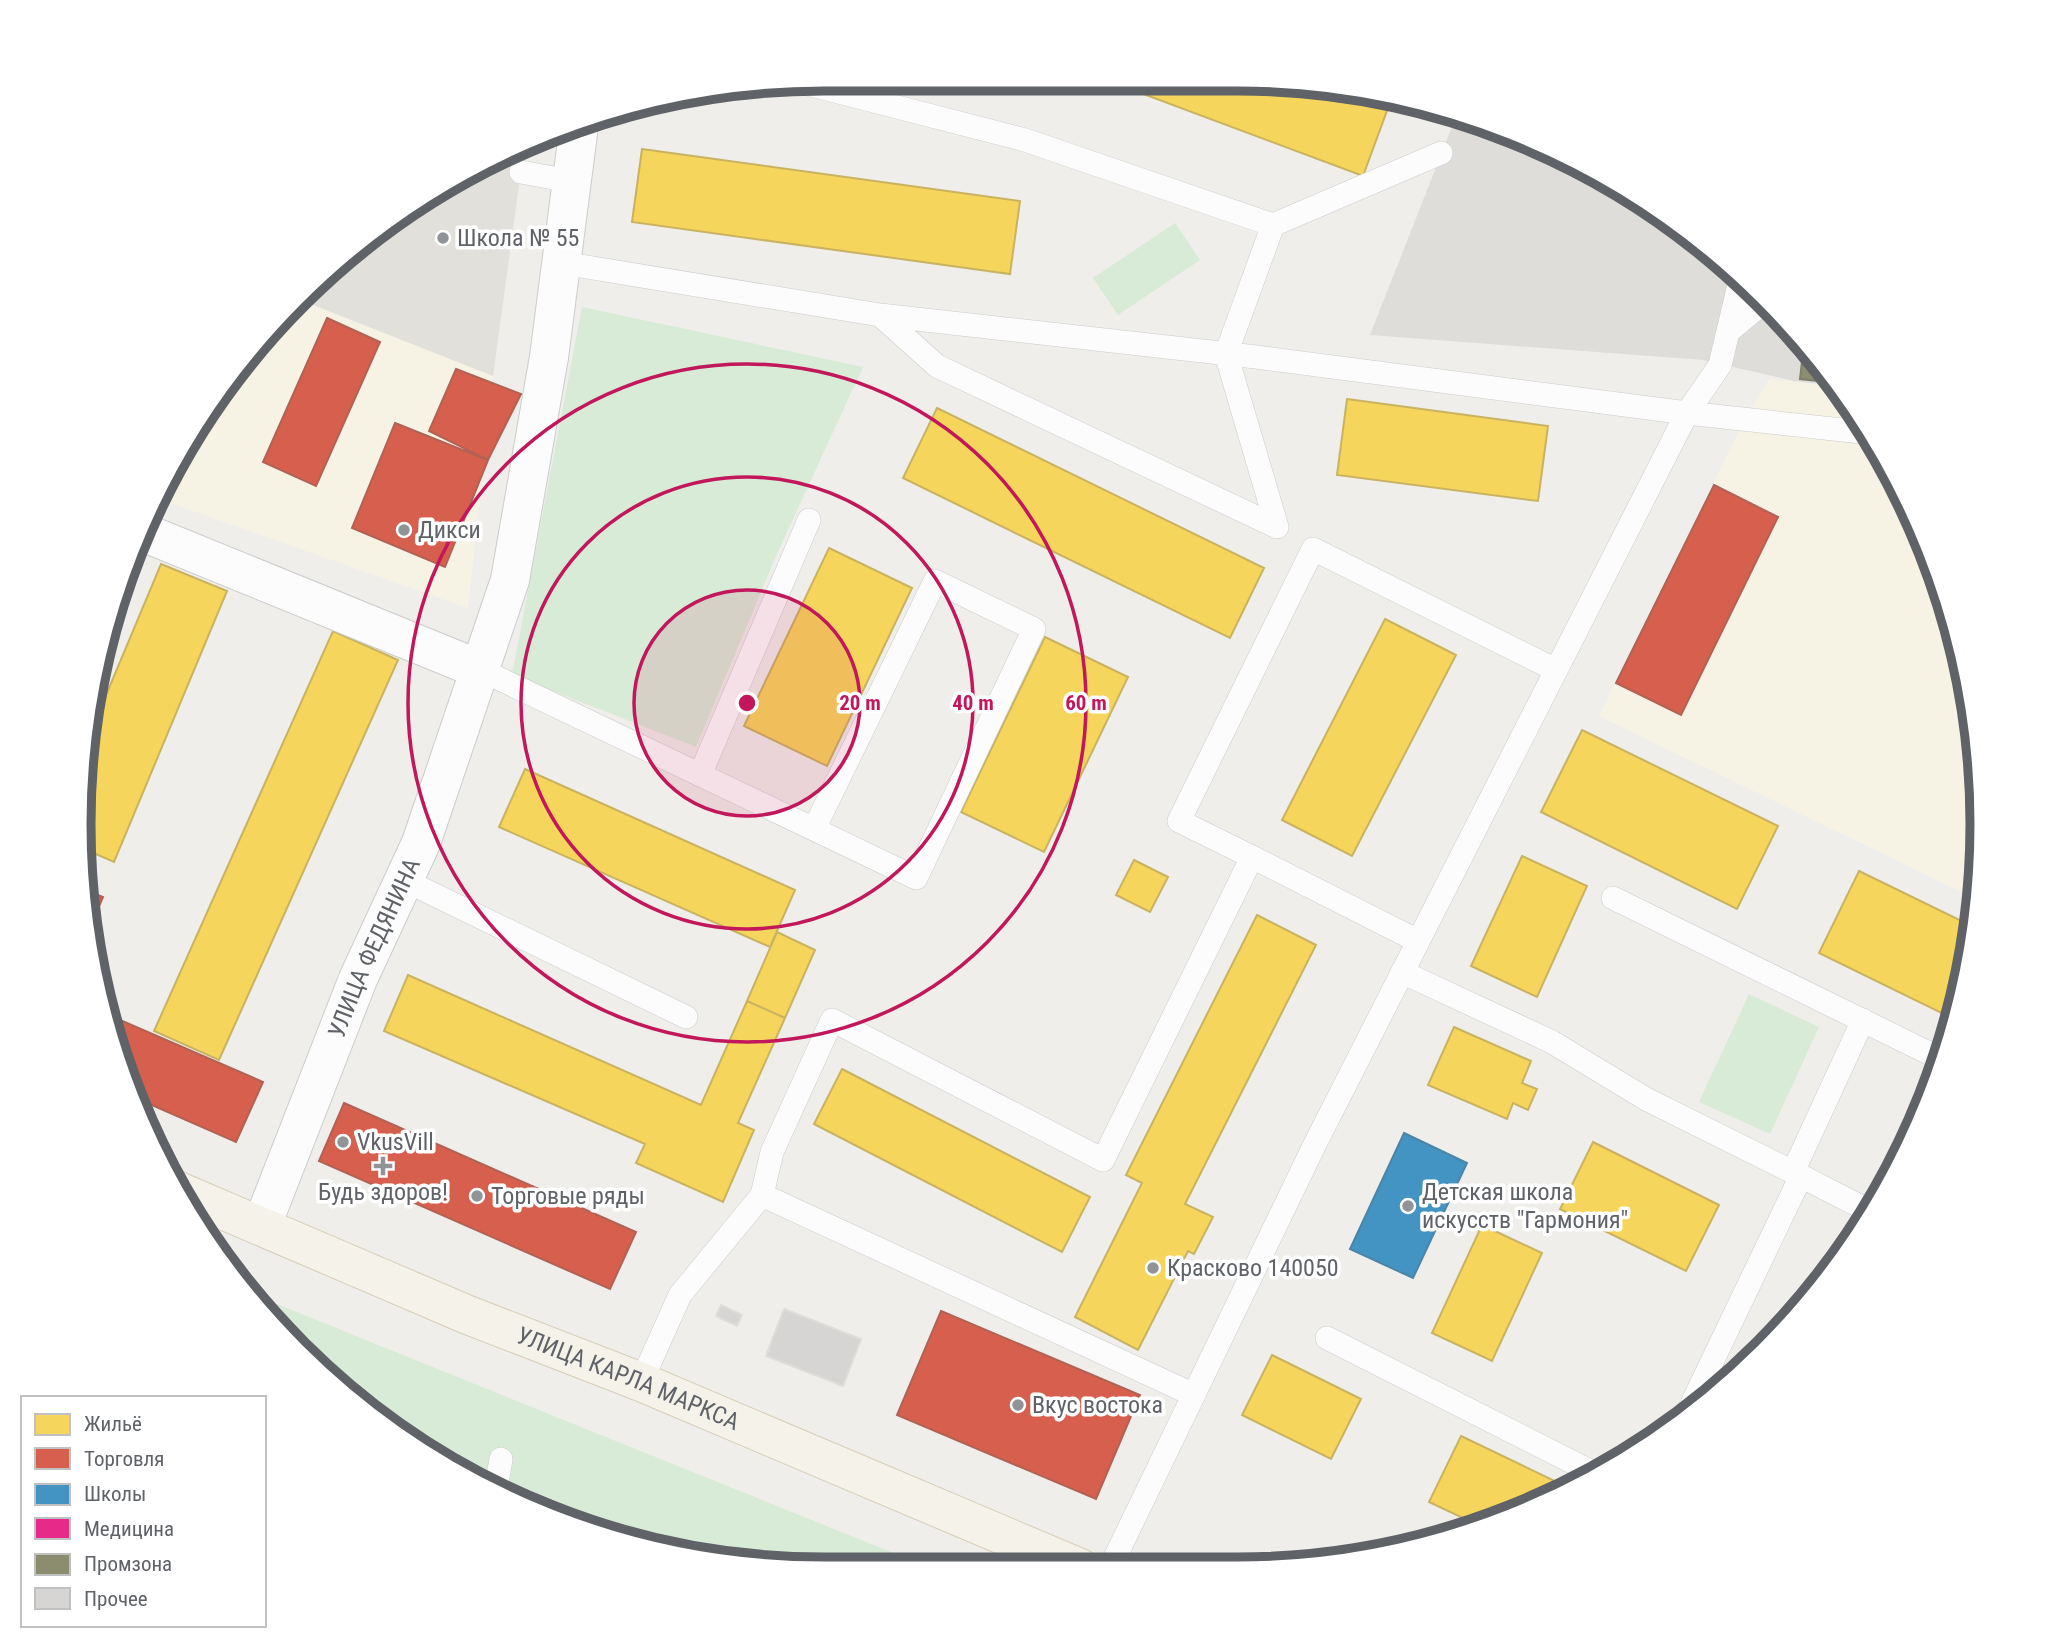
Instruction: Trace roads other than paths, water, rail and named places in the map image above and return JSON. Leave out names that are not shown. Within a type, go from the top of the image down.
[{"type":"main road","name":"УЛИЦА КАРЛА МАРКСА","points":[[194,1197],[468,1315],[641,1382],[1054,1557]]},
{"type":"street","name":"УЛИЦА ФЕДЯНИНА","points":[[262,1225],[358,979],[421,843],[509,580],[548,357],[578,134]]},
{"type":"street","points":[[151,535],[481,670]]},
{"type":"lane","points":[[835,91],[1025,140],[1273,225],[1441,153]]},
{"type":"lane","points":[[521,172],[570,181]]},
{"type":"lane","points":[[880,315],[937,366],[1277,527],[1226,354],[1273,225]]},
{"type":"lane","points":[[562,263],[880,315],[1226,354],[1687,413],[1855,431]]},
{"type":"lane","points":[[1115,1557],[1315,1144],[1402,972],[1687,413],[1720,365],[1738,290]]},
{"type":"lane","points":[[1728,332],[1757,308]]},
{"type":"lane","points":[[700,775],[809,520]]},
{"type":"lane","points":[[1418,941],[1178,821],[1312,549],[1556,670]]},
{"type":"lane","points":[[481,670],[916,878],[1034,629],[935,581],[814,829]]},
{"type":"lane","points":[[641,1382],[680,1295],[762,1195],[772,1152],[832,1020],[1103,1160],[1252,857]]},
{"type":"lane","points":[[404,880],[686,1017]]},
{"type":"lane","points":[[1613,898],[1933,1055]]},
{"type":"lane","points":[[1402,972],[1552,1042],[1646,1099],[1861,1207]]},
{"type":"lane","points":[[1695,1396],[1797,1174],[1863,1020]]},
{"type":"lane","points":[[762,1195],[1194,1395]]},
{"type":"lane","points":[[1327,1338],[1585,1469]]},
{"type":"lane","points":[[497,1480],[501,1459]]},
{"type":"place","name":"Школа № 55","points":[[443,238]]},
{"type":"place","name":"Дикси","points":[[404,530]]},
{"type":"place","name":"VkusVill","points":[[343,1142]]},
{"type":"place","name":"Будь здоров!","points":[[383,1166]]},
{"type":"place","name":"Торговые ряды","points":[[477,1196]]},
{"type":"place","name":"Детская школа искусств \"Гармония\"","points":[[1408,1206]]},
{"type":"place","name":"Красково 140050","points":[[1153,1268]]},
{"type":"place","name":"Вкус востока","points":[[1018,1405]]}]
